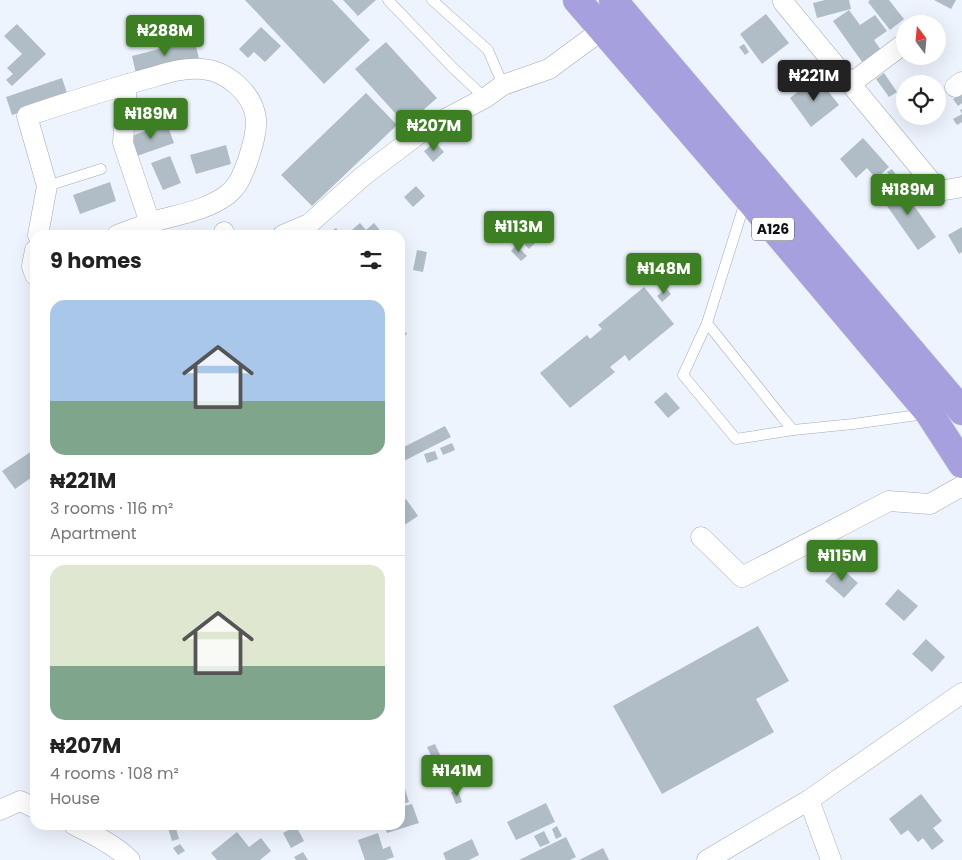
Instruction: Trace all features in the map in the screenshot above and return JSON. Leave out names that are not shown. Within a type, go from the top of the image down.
[{"type":"highway","name":"A126","points":[[577,0],[747,197],[929,413],[962,464]]},
{"type":"highway","name":"A126","points":[[613,0],[962,411]]},
{"type":"street","points":[[782,2],[939,191],[962,187]]},
{"type":"street","points":[[295,230],[309,224],[362,177],[424,130],[485,98],[504,85],[549,69],[602,30]]},
{"type":"street","points":[[850,84],[896,50]]},
{"type":"street","points":[[39,230],[47,186],[27,116],[127,84],[183,69],[203,69],[225,76],[244,92],[250,101],[256,117],[255,135],[251,150],[242,175],[234,189],[209,205],[131,230]]},
{"type":"street","points":[[127,84],[124,143],[150,223]]},
{"type":"street","points":[[701,538],[742,577],[889,501],[930,504],[962,486]]},
{"type":"street","points":[[708,860],[808,800],[962,693]]},
{"type":"street","points":[[0,790],[27,804]]},
{"type":"street","points":[[808,800],[831,860]]},
{"type":"street","points":[[0,810],[27,804]]},
{"type":"street","points":[[85,830],[130,860]]},
{"type":"lane","points":[[432,0],[488,50],[504,85]]},
{"type":"lane","points":[[390,1],[433,48],[485,98]]},
{"type":"lane","points":[[47,186],[101,168]]},
{"type":"lane","points":[[747,197],[707,323],[683,375],[736,439],[929,413]]},
{"type":"lane","points":[[707,323],[793,430]]},
{"type":"building","points":[[245,0],[332,0],[370,40],[324,84]]},
{"type":"building","points":[[343,0],[376,0],[358,16]]},
{"type":"building","points":[[825,0],[849,0],[851,9],[817,18],[813,3]]},
{"type":"building","points":[[870,0],[889,0],[901,15],[896,15],[896,25],[890,30],[868,2]]},
{"type":"building","points":[[934,0],[956,0],[951,9]]},
{"type":"building","points":[[849,10],[860,25],[875,15],[887,31],[874,40],[883,53],[865,66],[833,21]]},
{"type":"building","points":[[766,14],[789,43],[762,64],[740,34]]},
{"type":"building","points":[[17,24],[46,54],[12,86],[6,80],[13,74],[7,68],[22,54],[4,36]]},
{"type":"building","points":[[261,27],[281,46],[265,62],[254,52],[248,58],[239,49]]},
{"type":"building","points":[[194,40],[199,58],[136,74],[132,56]]},
{"type":"building","points":[[386,42],[437,98],[406,125],[355,69]]},
{"type":"building","points":[[744,44],[749,52],[745,55],[739,47]]},
{"type":"building","points":[[884,73],[896,93],[889,97],[876,79]]},
{"type":"building","points":[[817,77],[839,105],[811,127],[790,98]]},
{"type":"building","points":[[62,78],[68,96],[12,115],[6,97]]},
{"type":"building","points":[[366,93],[397,125],[312,206],[281,175]]},
{"type":"building","points":[[962,94],[962,103],[958,106],[953,99]]},
{"type":"building","points":[[962,114],[962,122],[957,125],[953,119]]},
{"type":"building","points":[[167,124],[174,143],[134,157],[128,137]]},
{"type":"building","points":[[863,138],[889,167],[876,179],[867,168],[856,178],[840,159]]},
{"type":"building","points":[[435,142],[444,152],[433,162],[424,151]]},
{"type":"building","points":[[226,145],[231,164],[196,174],[190,155]]},
{"type":"building","points":[[170,156],[181,183],[163,190],[151,163]]},
{"type":"building","points":[[892,169],[899,179],[894,182],[887,172]]},
{"type":"building","points":[[110,182],[116,201],[80,214],[73,195]]},
{"type":"building","points":[[898,183],[936,237],[918,250],[880,196]]},
{"type":"building","points":[[416,186],[425,196],[413,207],[404,197]]},
{"type":"building","points":[[360,223],[366,230],[352,230]]},
{"type":"building","points":[[374,223],[380,230],[366,230]]},
{"type":"building","points":[[962,227],[962,252],[959,254],[948,235]]},
{"type":"building","points":[[529,239],[535,243],[529,249],[524,244]]},
{"type":"building","points":[[516,245],[527,256],[521,261],[511,251]]},
{"type":"building","points":[[417,250],[427,252],[423,272],[413,270]]},
{"type":"building","points":[[644,287],[674,324],[629,361],[625,355],[610,367],[615,372],[570,408],[540,373],[587,335],[590,339],[602,329],[598,325]]},
{"type":"building","points":[[666,288],[671,294],[662,302],[657,296]]},
{"type":"building","points":[[666,392],[680,408],[668,418],[654,402]]},
{"type":"building","points":[[445,426],[451,437],[405,460],[405,446]]},
{"type":"building","points":[[452,443],[455,450],[443,455],[440,448]]},
{"type":"building","points":[[435,451],[438,459],[427,463],[424,454]]},
{"type":"building","points":[[30,452],[30,478],[15,489],[2,471]]},
{"type":"building","points":[[405,500],[418,516],[405,525]]},
{"type":"building","points":[[839,566],[858,583],[844,598],[825,581]]},
{"type":"building","points":[[898,589],[918,606],[904,621],[885,604]]},
{"type":"building","points":[[758,626],[789,681],[756,699],[774,732],[662,794],[613,706]]},
{"type":"building","points":[[926,639],[945,657],[932,672],[912,654]]},
{"type":"building","points":[[435,744],[447,770],[439,773],[427,747]]},
{"type":"building","points":[[405,789],[409,802],[405,803]]},
{"type":"building","points":[[458,790],[462,802],[456,804],[451,792]]},
{"type":"building","points":[[921,794],[942,821],[933,828],[944,841],[932,850],[923,838],[918,842],[908,830],[901,835],[889,819]]},
{"type":"building","points":[[546,803],[555,822],[516,840],[507,822]]},
{"type":"building","points":[[412,804],[419,823],[405,827],[405,806]]},
{"type":"building","points":[[557,826],[562,836],[556,839],[552,829]]},
{"type":"building","points":[[169,830],[176,830],[179,839],[172,841]]},
{"type":"building","points":[[289,830],[298,830],[304,841],[291,848],[283,833]]},
{"type":"building","points":[[386,830],[397,830],[387,833]]},
{"type":"building","points":[[544,831],[550,843],[540,847],[534,836]]},
{"type":"building","points":[[237,832],[249,847],[261,838],[271,851],[260,860],[217,860],[211,853]]},
{"type":"building","points":[[378,833],[383,849],[390,846],[394,857],[385,860],[365,860],[358,840]]},
{"type":"building","points":[[566,837],[576,857],[570,860],[519,860]]},
{"type":"building","points":[[472,839],[479,855],[469,860],[446,860],[443,853]]},
{"type":"building","points":[[180,844],[185,851],[178,855],[173,848]]},
{"type":"building","points":[[603,848],[609,860],[579,860]]},
{"type":"building","points":[[303,852],[308,860],[296,860],[294,857]]}]
